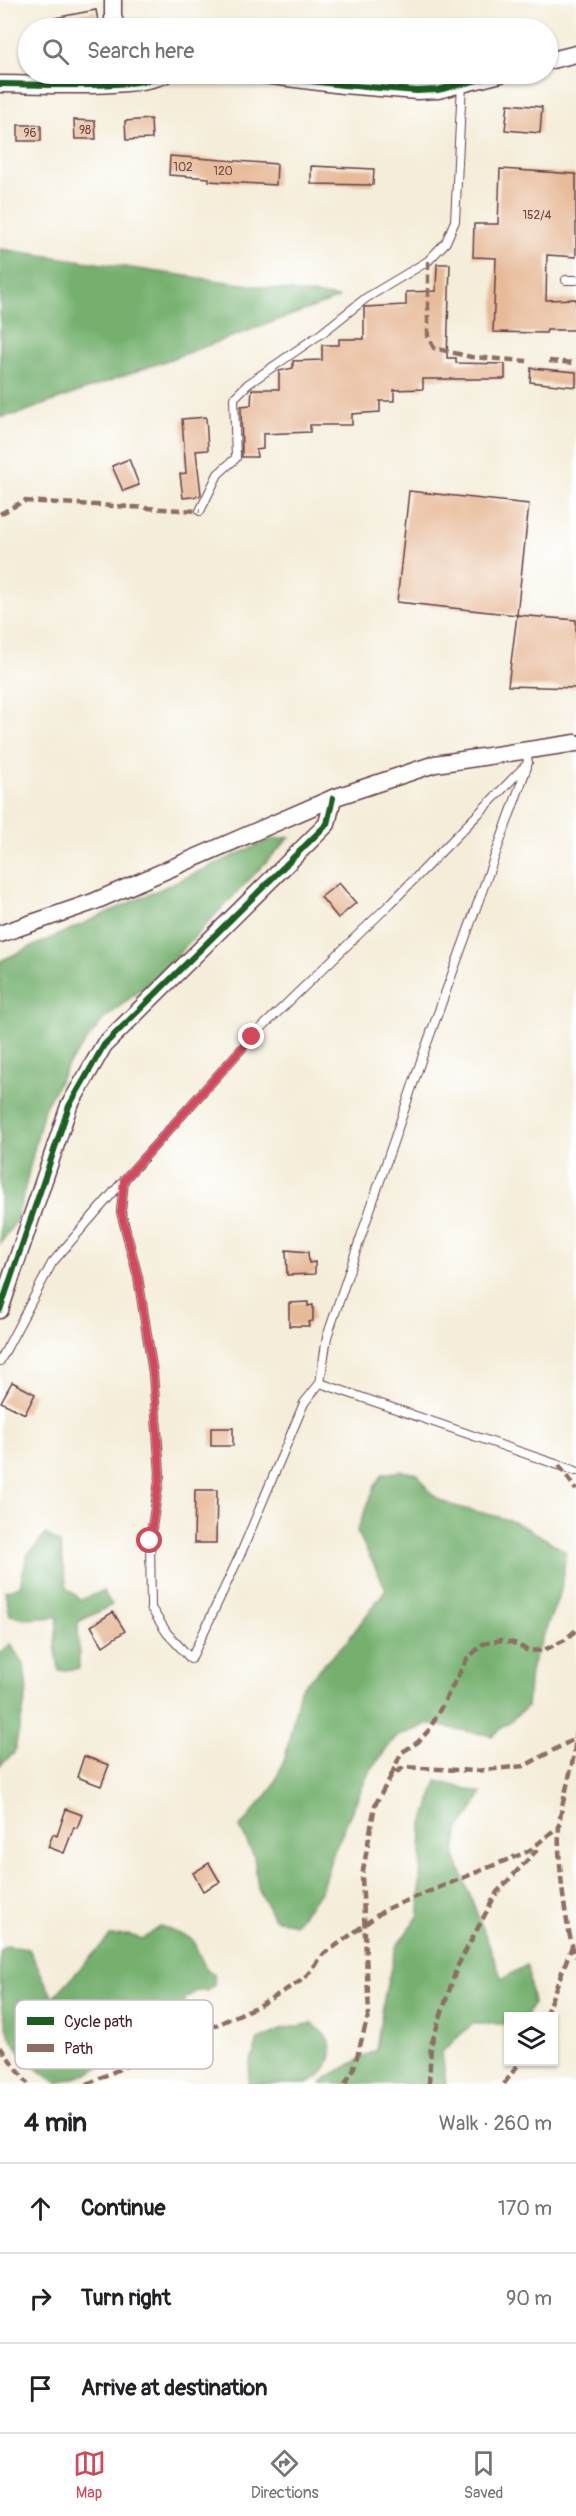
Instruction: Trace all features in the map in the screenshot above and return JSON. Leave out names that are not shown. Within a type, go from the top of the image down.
[{"type":"street","points":[[113,0],[113,18]]},
{"type":"street","points":[[558,58],[576,54]]},
{"type":"street","points":[[0,84],[18,84]]},
{"type":"street","points":[[334,84],[417,91],[438,90],[462,84]]},
{"type":"street","points":[[0,934],[93,902],[333,798],[435,764],[527,756],[576,742]]},
{"type":"street","points":[[0,1310],[69,1106],[104,1045],[327,824],[333,798]]},
{"type":"lane","points":[[200,511],[218,474],[236,458],[234,398],[248,384],[322,333],[366,298],[428,261],[446,242],[456,222],[462,84]]},
{"type":"lane","points":[[0,1361],[52,1263],[124,1180],[252,1037],[391,903],[527,756]]},
{"type":"lane","points":[[124,1180],[121,1212],[138,1277],[153,1373],[160,1474],[150,1541],[151,1608],[167,1633],[191,1659],[241,1553],[304,1403],[320,1383],[327,1337],[527,756]]},
{"type":"lane","points":[[320,1383],[576,1471]]},
{"type":"green space","points":[[0,249],[339,298],[18,414],[0,417]]},
{"type":"green space","points":[[290,837],[156,977],[102,1021],[68,1065],[44,1109],[17,1220],[0,1244],[0,961],[269,840]]},
{"type":"green space","points":[[402,1471],[418,1474],[433,1494],[451,1505],[514,1522],[566,1552],[561,1590],[530,1671],[527,1707],[492,1736],[430,1724],[396,1737],[369,1772],[332,1856],[321,1891],[295,1924],[274,1919],[258,1888],[254,1857],[240,1827],[272,1789],[285,1758],[300,1689],[348,1640],[386,1589],[357,1531],[375,1486],[383,1474]]},
{"type":"green space","points":[[46,1534],[60,1544],[67,1588],[81,1600],[103,1591],[112,1605],[78,1622],[79,1668],[59,1671],[55,1644],[58,1617],[24,1619],[10,1615],[5,1591],[20,1586],[27,1556]]},
{"type":"green space","points":[[10,1644],[24,1665],[27,1692],[14,1753],[0,1765],[0,1652]]},
{"type":"green space","points":[[437,1781],[482,1793],[470,1815],[458,1830],[455,1856],[502,1979],[527,1965],[533,2004],[529,2012],[504,2012],[504,2024],[472,2024],[442,2052],[446,2084],[321,2084],[326,2078],[376,2050],[385,1993],[396,1947],[419,1915],[422,1827]]},
{"type":"green space","points":[[161,1926],[192,1939],[205,1967],[214,1975],[214,1985],[208,1991],[197,1991],[185,2000],[15,2000],[15,2044],[7,2028],[3,2011],[0,1950],[7,1946],[29,1949],[53,1998],[110,1936],[129,1935],[143,1939]]},
{"type":"green space","points":[[313,2023],[327,2038],[331,2052],[327,2066],[318,2077],[306,2084],[248,2084],[250,2064],[258,2040],[283,2029]]},
{"type":"green space","points":[[37,2069],[96,2069],[58,2083]]},
{"type":"building","points":[[96,10],[98,18],[54,18]]},
{"type":"building","points":[[508,104],[542,107],[540,133],[505,130]]},
{"type":"building","points":[[151,119],[152,139],[126,140],[125,121]]},
{"type":"building","points":[[74,120],[95,121],[96,139],[75,139]]},
{"type":"building","points":[[18,125],[41,125],[41,141],[18,141]]},
{"type":"building","points":[[170,156],[277,164],[276,185],[209,181],[209,178],[169,175]]},
{"type":"building","points":[[311,166],[374,169],[373,185],[311,184]]},
{"type":"building","points":[[500,169],[576,174],[576,257],[547,255],[546,300],[576,299],[576,330],[547,330],[546,333],[493,332],[496,258],[473,257],[474,224],[498,224]]},
{"type":"building","points":[[437,264],[450,264],[447,358],[456,358],[456,363],[505,364],[505,379],[423,379],[423,389],[394,390],[394,401],[380,401],[380,412],[352,414],[352,425],[310,425],[310,432],[263,434],[263,449],[256,450],[257,457],[242,457],[241,406],[251,405],[252,389],[279,389],[279,371],[293,368],[293,361],[322,360],[322,345],[339,345],[339,339],[364,339],[364,307],[406,305],[406,292],[436,291]]},
{"type":"building","points":[[531,368],[576,372],[576,387],[530,382]]},
{"type":"building","points":[[206,417],[208,450],[196,451],[201,494],[183,498],[180,474],[186,473],[182,419]]},
{"type":"building","points":[[129,459],[139,485],[123,491],[112,466]]},
{"type":"building","points":[[409,491],[529,504],[517,615],[397,602]]},
{"type":"building","points":[[517,615],[576,620],[576,688],[508,686]]},
{"type":"building","points":[[339,883],[356,903],[338,918],[321,897]]},
{"type":"building","points":[[286,1250],[308,1252],[309,1263],[315,1262],[315,1274],[287,1275]]},
{"type":"building","points":[[308,1302],[308,1306],[313,1305],[313,1321],[308,1322],[309,1326],[289,1326],[289,1303]]},
{"type":"building","points":[[12,1382],[35,1394],[25,1414],[1,1402]]},
{"type":"building","points":[[211,1428],[233,1428],[233,1446],[211,1446]]},
{"type":"building","points":[[195,1490],[217,1490],[216,1543],[194,1543]]},
{"type":"building","points":[[113,1612],[125,1631],[103,1646],[91,1626]]},
{"type":"building","points":[[84,1756],[109,1765],[101,1786],[77,1777]]},
{"type":"building","points":[[66,1809],[82,1815],[77,1828],[74,1827],[64,1853],[48,1847],[53,1834],[57,1836]]},
{"type":"building","points":[[209,1863],[220,1882],[203,1891],[193,1873]]},
{"type":"marked path","points":[[428,261],[428,337],[434,348],[471,357],[527,361]]},
{"type":"marked path","points":[[549,361],[576,363]]},
{"type":"marked path","points":[[0,514],[24,501],[200,511]]},
{"type":"marked path","points":[[559,1465],[576,1490]]},
{"type":"marked path","points":[[391,1776],[401,1753],[418,1742],[429,1730],[467,1659],[483,1644],[502,1640],[517,1644],[528,1651],[544,1650],[565,1640],[576,1630]]},
{"type":"marked path","points":[[576,1730],[574,1754],[559,1825],[565,1911],[576,1957]]},
{"type":"marked path","points":[[345,2084],[353,2071],[369,2013],[362,1876],[375,1805],[391,1776],[404,1767],[475,1771],[524,1766],[576,1738]]},
{"type":"marked path","points":[[213,2027],[258,2006],[304,1979],[323,1955],[386,1909],[529,1851],[559,1826]]},
{"type":"marked path","points":[[429,2084],[431,2045],[457,1967],[497,1892],[537,1850]]},
{"type":"marked path","points":[[547,2012],[572,1946]]},
{"type":"marked path","points":[[0,2047],[15,2067]]},
{"type":"marked path","points":[[504,2084],[517,2066]]},
{"type":"marked path","points":[[17,2069],[28,2084]]},
{"type":"marked path","points":[[87,2084],[120,2069]]},
{"type":"cycle path","points":[[0,84],[111,84]]},
{"type":"cycle path","points":[[335,84],[417,91],[438,90],[462,84]]},
{"type":"cycle path","points":[[0,1310],[69,1106],[104,1045],[327,824],[333,798]]},
{"type":"route","points":[[150,1541],[160,1474],[153,1373],[138,1277],[121,1212],[124,1180],[252,1037]]}]
